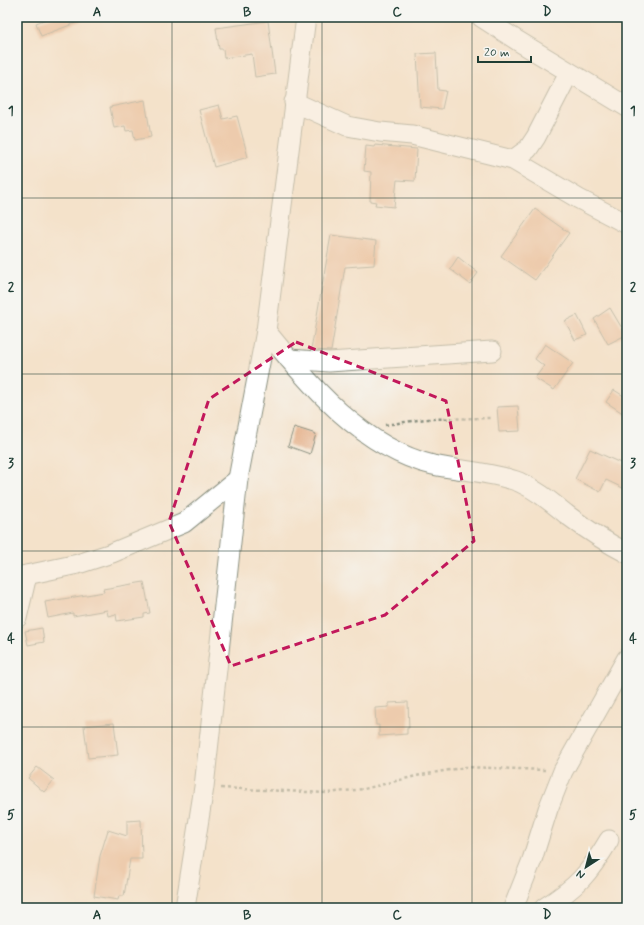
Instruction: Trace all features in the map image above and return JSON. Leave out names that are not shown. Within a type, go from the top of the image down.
[{"type":"street","points":[[185,908],[204,787],[238,479],[266,331],[306,17]]},
{"type":"street","points":[[481,17],[569,73],[627,107]]},
{"type":"street","points":[[513,160],[528,149],[536,137],[569,73]]},
{"type":"street","points":[[294,102],[347,126],[380,132],[412,135],[513,160],[579,199],[627,224]]},
{"type":"street","points":[[266,331],[289,359],[342,415],[369,435],[400,454],[426,463],[518,482],[541,493],[601,540],[627,554]]},
{"type":"street","points":[[289,359],[329,362],[492,351]]},
{"type":"street","points":[[17,618],[22,576],[78,564],[112,553],[184,523],[238,479]]},
{"type":"street","points":[[513,908],[564,771],[619,687],[627,658]]},
{"type":"street","points":[[544,908],[580,882],[597,861],[609,840]]},
{"type":"path","points":[[369,435],[387,424],[401,421],[492,418]]},
{"type":"path","points":[[204,787],[327,793],[364,789],[416,776],[466,768],[564,771]]},
{"type":"highlighted area","points":[[296,342],[446,401],[474,541],[385,615],[231,666],[169,522],[209,399]]},
{"type":"building","points":[[52,17],[89,18],[41,36],[36,23]]},
{"type":"building","points":[[268,21],[275,74],[255,77],[252,54],[224,58],[223,49],[219,49],[216,28]]},
{"type":"building","points":[[436,53],[438,90],[446,91],[442,109],[420,107],[417,54]]},
{"type":"building","points":[[145,100],[151,137],[135,140],[133,130],[126,131],[125,126],[114,128],[110,107]]},
{"type":"building","points":[[219,105],[223,119],[237,116],[248,157],[214,167],[199,110]]},
{"type":"building","points":[[375,145],[417,149],[415,181],[397,180],[394,207],[375,205],[376,202],[370,201],[371,172],[364,171],[366,146],[374,147]]},
{"type":"building","points":[[535,209],[569,233],[535,280],[501,256]]},
{"type":"building","points":[[331,235],[376,241],[374,265],[345,267],[331,351],[311,350]]},
{"type":"building","points":[[458,257],[478,273],[470,284],[450,269]]},
{"type":"building","points":[[610,308],[626,335],[608,344],[594,319]]},
{"type":"building","points":[[577,315],[587,335],[575,340],[565,321]]},
{"type":"building","points":[[545,344],[573,363],[554,390],[535,378],[544,366],[535,359]]},
{"type":"building","points":[[614,390],[627,398],[627,416],[606,402]]},
{"type":"building","points":[[518,406],[520,431],[499,432],[497,407]]},
{"type":"building","points":[[294,427],[316,434],[310,454],[288,446]]},
{"type":"building","points":[[590,449],[627,466],[627,490],[606,480],[600,492],[575,479]]},
{"type":"building","points":[[144,582],[150,613],[144,614],[144,617],[117,621],[116,614],[108,616],[107,610],[73,616],[73,613],[48,618],[45,602],[104,592],[103,589]]},
{"type":"building","points":[[42,628],[44,642],[28,645],[25,631]]},
{"type":"building","points":[[408,702],[409,728],[407,728],[407,734],[379,736],[379,725],[376,725],[375,708],[389,707],[389,703]]},
{"type":"building","points":[[114,723],[118,755],[88,758],[84,726]]},
{"type":"building","points":[[37,767],[54,780],[44,792],[28,778]]},
{"type":"building","points":[[141,820],[142,859],[130,859],[124,896],[119,896],[118,900],[94,896],[100,856],[108,830],[127,836],[127,821]]}]
